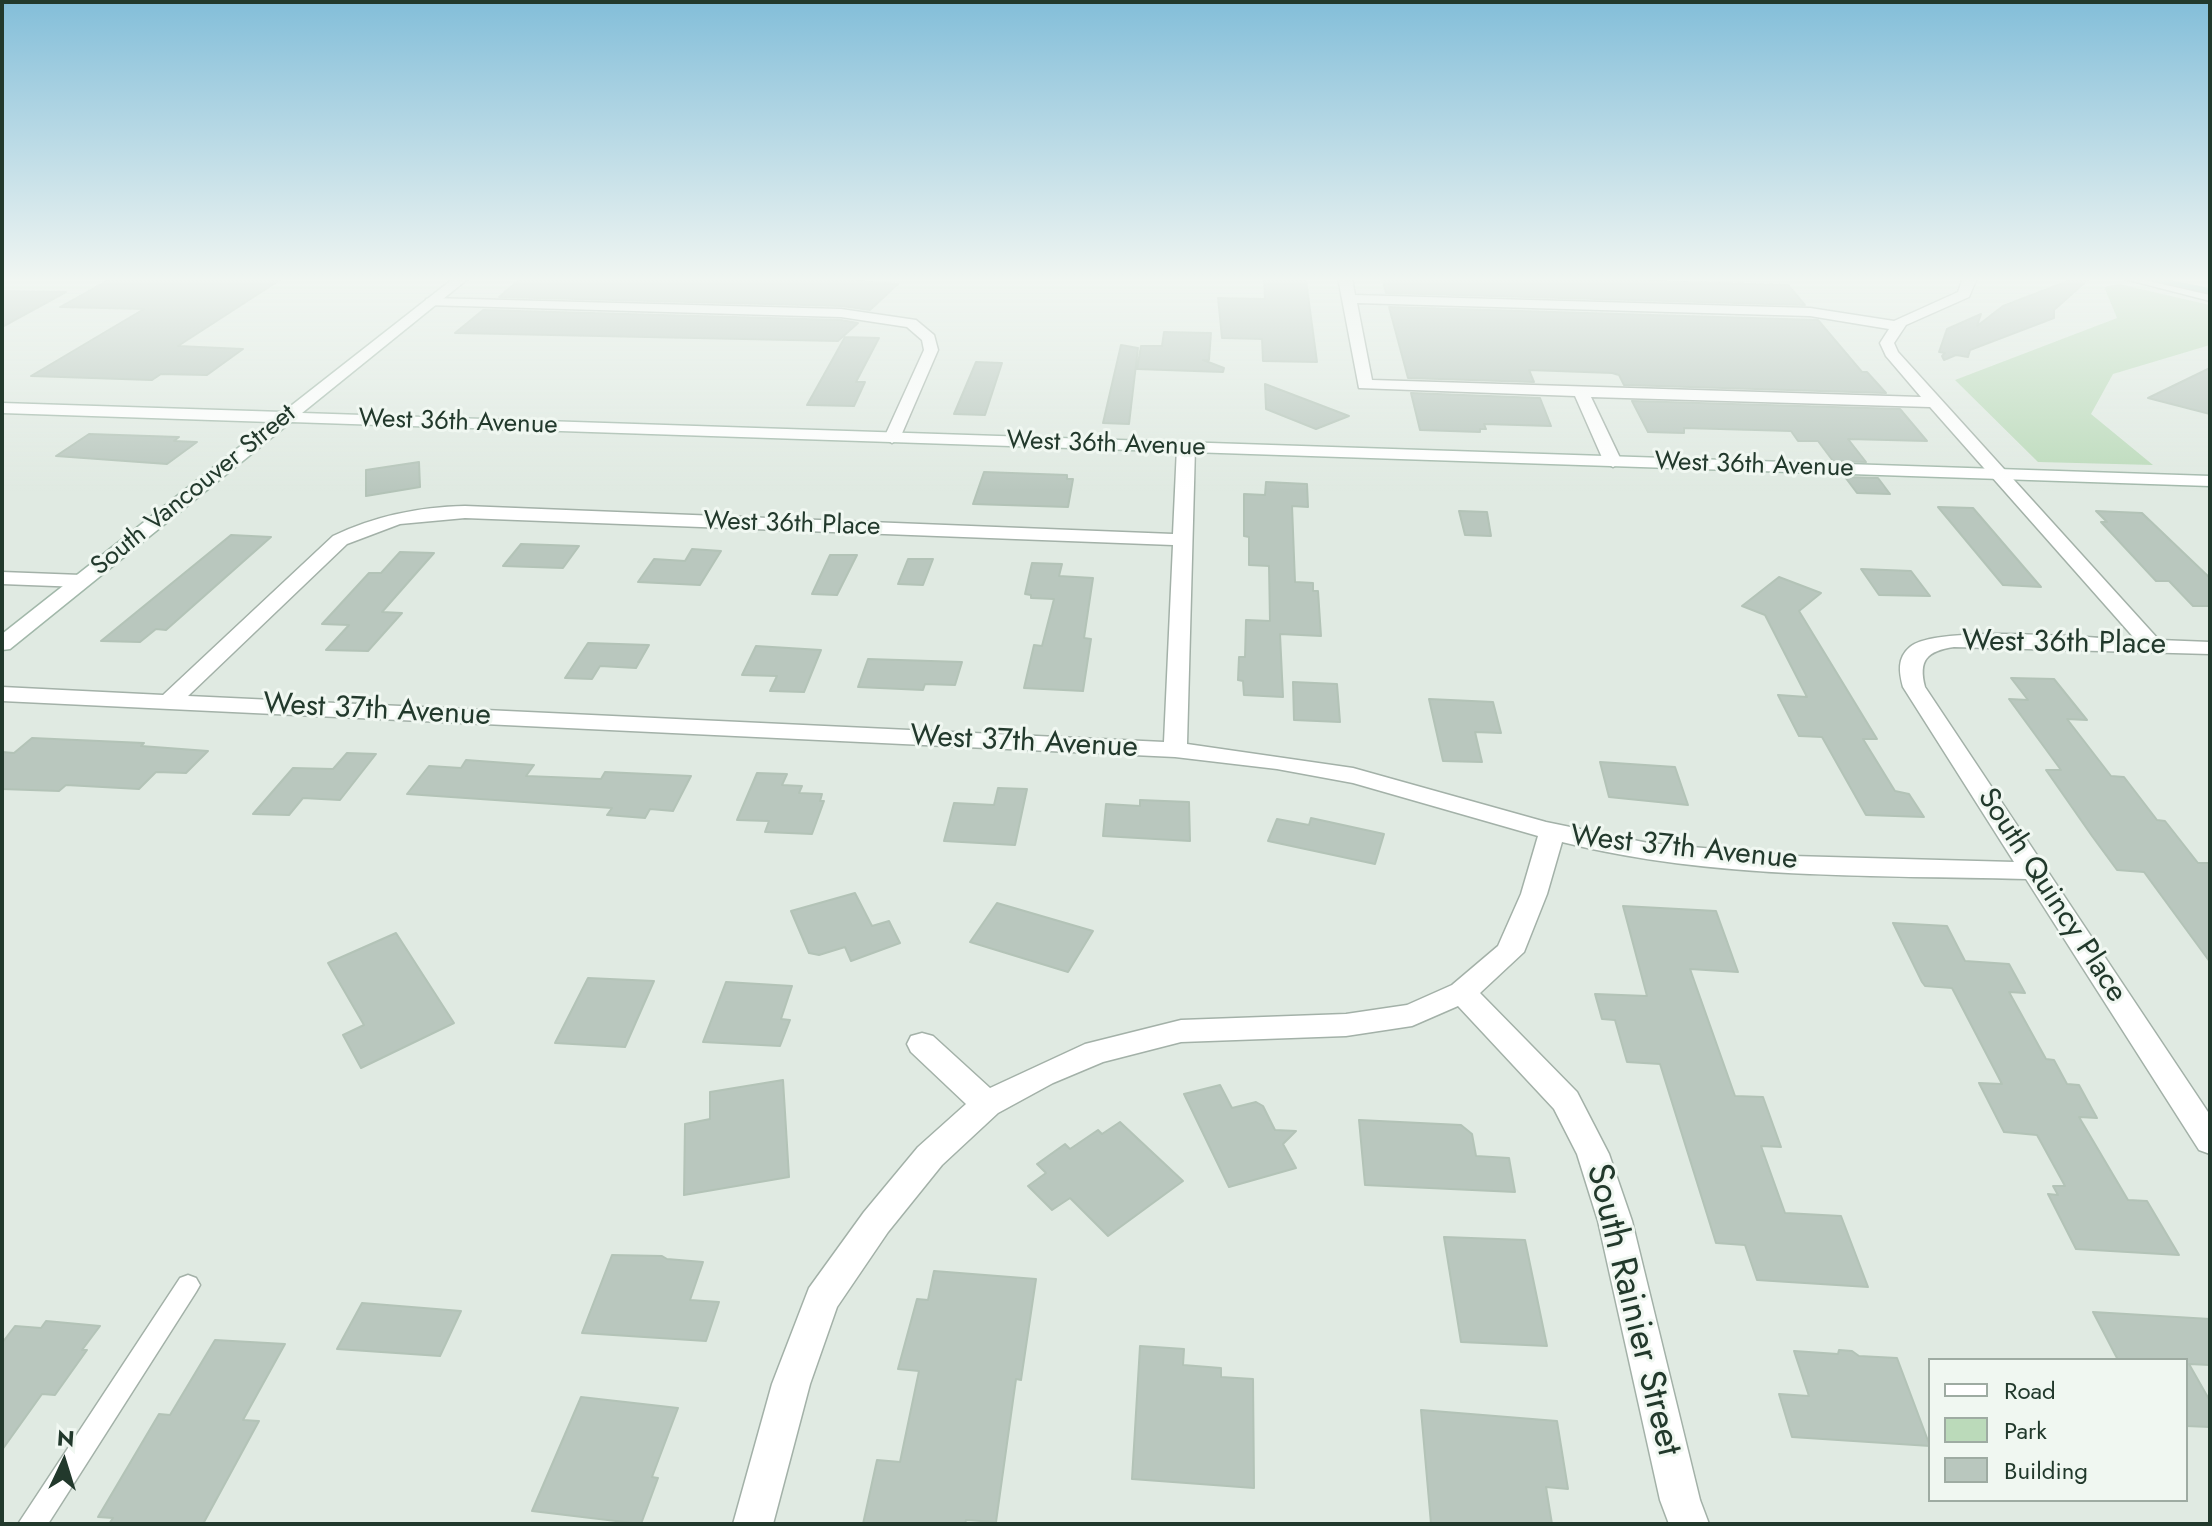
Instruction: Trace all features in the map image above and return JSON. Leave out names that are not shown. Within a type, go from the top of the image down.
[{"type":"street","name":"South Vancouver Street","points":[[2,644],[371,349]]},
{"type":"street","points":[[892,438],[931,349]]},
{"type":"street","points":[[1358,349],[1365,385],[1935,402]]},
{"type":"street","points":[[1889,349],[2153,646]]},
{"type":"street","points":[[1581,392],[1613,462]]},
{"type":"street","name":"West 36th Avenue","points":[[2,408],[2210,481]]},
{"type":"street","points":[[1175,750],[1186,447]]},
{"type":"street","name":"West 36th Place","points":[[170,701],[340,540],[368,526],[401,517],[465,512],[1183,540]]},
{"type":"street","points":[[2,578],[81,581]]},
{"type":"street","name":"West 36th Place","points":[[1920,649],[1933,643],[1978,640],[2210,648]]},
{"type":"street","name":"South Quincy Place","points":[[1920,649],[1911,660],[1909,674],[1914,687],[2210,1141]]},
{"type":"street","name":"West 37th Avenue","points":[[2,694],[1175,750],[1269,762],[1375,781],[1552,834],[1647,851],[1747,861],[2034,871]]},
{"type":"street","points":[[753,1524],[791,1384],[822,1299],[876,1222],[930,1156],[987,1104],[1042,1075],[1096,1052],[1181,1031],[1346,1025],[1412,1015],[1462,992],[1510,952],[1534,894],[1552,834]]},
{"type":"street","name":"South Rainier Street","points":[[1462,992],[1566,1101],[1593,1154],[1615,1221],[1680,1500],[1689,1524]]},
{"type":"street","points":[[922,1044],[987,1104]]},
{"type":"lane","points":[[32,1524],[188,1285]]},
{"type":"green space","points":[[2035,349],[2196,349],[2113,374],[2091,414],[2153,465],[2038,462],[1955,380]]},
{"type":"building","points":[[76,349],[243,349],[207,375],[161,374],[152,380],[31,376]]},
{"type":"building","points":[[838,349],[873,349],[856,382],[865,382],[854,406],[807,405]]},
{"type":"building","points":[[1120,349],[1138,349],[1129,424],[1103,423]]},
{"type":"building","points":[[1140,349],[1210,349],[1209,360],[1203,360],[1224,368],[1223,372],[1137,369]]},
{"type":"building","points":[[1262,349],[1315,349],[1317,362],[1263,361]]},
{"type":"building","points":[[1400,349],[1843,349],[1886,393],[1624,385],[1619,375],[1612,373],[1529,370],[1534,382],[1408,378]]},
{"type":"building","points":[[1940,349],[1972,349],[1968,357],[1956,355],[1944,360],[1942,356],[1945,353],[1939,352]]},
{"type":"building","points":[[976,362],[1002,363],[985,415],[954,414]]},
{"type":"building","points":[[2210,368],[2210,414],[2148,398]]},
{"type":"building","points":[[1265,384],[1349,416],[1316,429],[1266,409]]},
{"type":"building","points":[[1411,393],[1540,398],[1551,426],[1484,424],[1486,429],[1480,429],[1480,432],[1420,430]]},
{"type":"building","points":[[1632,401],[1900,409],[1927,441],[1848,439],[1866,462],[1833,461],[1818,441],[1798,441],[1791,431],[1684,428],[1684,433],[1648,432]]},
{"type":"building","points":[[89,434],[179,437],[174,441],[197,442],[167,464],[56,456]]},
{"type":"building","points":[[419,462],[420,487],[366,496],[366,470]]},
{"type":"building","points":[[984,472],[1067,475],[1067,479],[1073,479],[1068,507],[973,504]]},
{"type":"building","points":[[1845,477],[1878,478],[1890,494],[1857,493]]},
{"type":"building","points":[[1266,482],[1307,484],[1308,507],[1292,506],[1295,582],[1313,583],[1313,591],[1318,591],[1321,636],[1280,634],[1283,697],[1244,695],[1243,681],[1238,680],[1239,657],[1245,657],[1246,620],[1270,621],[1269,566],[1249,565],[1249,537],[1244,536],[1244,494],[1265,495]]},
{"type":"building","points":[[1938,507],[1973,508],[2041,587],[2003,585]]},
{"type":"building","points":[[1459,511],[1487,512],[1491,536],[1465,535]]},
{"type":"building","points":[[2096,511],[2142,513],[2210,578],[2210,606],[2193,606],[2169,581],[2156,581],[2101,522],[2107,522]]},
{"type":"building","points":[[231,535],[271,537],[166,630],[156,629],[140,642],[101,641]]},
{"type":"building","points":[[521,544],[579,546],[563,568],[503,566]]},
{"type":"building","points":[[692,549],[721,551],[700,585],[638,582],[654,559],[685,561]]},
{"type":"building","points":[[400,552],[434,553],[382,612],[402,613],[368,651],[326,650],[349,625],[322,624],[369,573],[381,573]]},
{"type":"building","points":[[830,555],[857,555],[837,595],[812,594]]},
{"type":"building","points":[[908,559],[933,559],[923,585],[898,584]]},
{"type":"building","points":[[1032,563],[1062,564],[1059,576],[1093,578],[1084,638],[1091,639],[1083,691],[1024,688],[1034,645],[1042,646],[1054,599],[1031,598],[1031,595],[1025,594]]},
{"type":"building","points":[[1861,569],[1911,571],[1930,596],[1879,595]]},
{"type":"building","points":[[1779,577],[1821,593],[1799,611],[1877,739],[1863,739],[1895,791],[1909,794],[1924,817],[1866,815],[1822,737],[1799,736],[1778,695],[1807,697],[1765,615],[1742,606]]},
{"type":"building","points":[[588,643],[649,645],[636,668],[600,666],[592,679],[565,678]]},
{"type":"building","points":[[756,646],[821,650],[804,692],[770,691],[777,676],[742,675]]},
{"type":"building","points":[[868,659],[962,662],[955,685],[925,684],[923,690],[858,687]]},
{"type":"building","points":[[2011,678],[2054,679],[2087,720],[2067,719],[2111,776],[2124,777],[2157,820],[2165,821],[2198,863],[2210,863],[2210,962],[2144,872],[2117,870],[2092,836],[2046,770],[2061,770],[2009,699],[2028,700]]},
{"type":"building","points":[[1293,682],[1337,684],[1340,722],[1294,720]]},
{"type":"building","points":[[1429,699],[1493,702],[1501,733],[1475,732],[1482,762],[1443,761]]},
{"type":"building","points":[[32,738],[144,743],[141,746],[208,751],[186,773],[156,772],[139,789],[66,785],[59,791],[2,789],[2,752],[14,753]]},
{"type":"building","points":[[347,753],[376,754],[340,800],[303,798],[289,815],[253,814],[293,768],[333,769]]},
{"type":"building","points":[[466,760],[534,765],[526,776],[601,779],[605,772],[691,776],[673,811],[650,809],[645,818],[607,815],[612,808],[407,794],[429,766],[461,768]]},
{"type":"building","points":[[1600,762],[1675,767],[1688,805],[1609,797]]},
{"type":"building","points":[[757,773],[787,774],[782,785],[802,786],[799,793],[822,794],[820,801],[824,801],[812,834],[765,832],[769,821],[737,820]]},
{"type":"building","points":[[998,788],[1027,789],[1015,845],[944,841],[954,803],[994,805]]},
{"type":"building","points":[[1140,800],[1189,802],[1190,841],[1103,836],[1106,804],[1140,806]]},
{"type":"building","points":[[1311,818],[1384,834],[1375,864],[1268,841],[1277,819],[1309,825]]},
{"type":"building","points":[[855,893],[872,926],[889,921],[900,943],[851,961],[845,947],[819,955],[809,953],[791,911]]},
{"type":"building","points":[[997,903],[1093,931],[1068,972],[970,942]]},
{"type":"building","points":[[1623,906],[1716,911],[1738,972],[1690,969],[1735,1096],[1763,1097],[1781,1147],[1761,1146],[1785,1213],[1841,1216],[1868,1287],[1757,1280],[1745,1245],[1716,1243],[1660,1064],[1627,1062],[1615,1020],[1602,1019],[1595,994],[1647,996]]},
{"type":"building","points":[[1893,923],[1947,926],[1965,961],[2009,964],[2025,993],[2009,992],[2046,1059],[2054,1060],[2067,1084],[2079,1085],[2097,1118],[2079,1117],[2128,1200],[2147,1201],[2179,1255],[2076,1249],[2048,1194],[2058,1195],[2053,1186],[2065,1186],[2037,1135],[2004,1132],[1979,1083],[2002,1084],[1952,988],[1925,986]]},
{"type":"building","points":[[396,933],[454,1023],[361,1068],[343,1035],[364,1025],[328,963]]},
{"type":"building","points":[[588,978],[654,981],[625,1047],[555,1043]]},
{"type":"building","points":[[726,982],[792,986],[781,1019],[790,1020],[780,1046],[703,1042]]},
{"type":"building","points":[[783,1080],[789,1177],[684,1195],[685,1124],[710,1119],[710,1092]]},
{"type":"building","points":[[1220,1085],[1232,1108],[1256,1102],[1263,1106],[1275,1130],[1296,1131],[1283,1144],[1296,1168],[1229,1187],[1184,1094]]},
{"type":"building","points":[[1359,1120],[1461,1125],[1472,1134],[1476,1156],[1509,1158],[1515,1192],[1365,1185]]},
{"type":"building","points":[[1120,1122],[1183,1181],[1108,1236],[1070,1198],[1052,1210],[1028,1186],[1046,1173],[1037,1164],[1065,1144],[1070,1149],[1098,1130],[1102,1134]]},
{"type":"building","points":[[1444,1237],[1525,1240],[1547,1346],[1461,1342]]},
{"type":"building","points":[[612,1255],[662,1256],[703,1262],[690,1300],[719,1302],[706,1341],[582,1333]]},
{"type":"building","points":[[934,1271],[1036,1279],[1021,1380],[1016,1379],[996,1522],[966,1520],[965,1524],[863,1524],[877,1460],[900,1462],[919,1371],[898,1369],[917,1299],[928,1300]]},
{"type":"building","points":[[362,1303],[461,1311],[440,1356],[337,1349]]},
{"type":"building","points":[[2093,1312],[2210,1319],[2210,1365],[2189,1364],[2210,1401],[2210,1427],[2188,1426],[2188,1358],[2117,1358]]},
{"type":"building","points":[[46,1321],[100,1326],[55,1395],[42,1394],[2,1450],[2,1343],[15,1326],[41,1328]]},
{"type":"building","points":[[215,1340],[285,1344],[243,1420],[259,1421],[203,1524],[109,1524],[113,1518],[98,1517],[159,1414],[170,1415]]},
{"type":"building","points":[[1140,1346],[1184,1349],[1183,1365],[1221,1368],[1221,1377],[1253,1379],[1254,1488],[1132,1479]]},
{"type":"building","points":[[1839,1350],[1852,1351],[1859,1356],[1897,1358],[1928,1446],[1792,1437],[1779,1394],[1809,1396],[1794,1351],[1838,1354]]},
{"type":"building","points":[[581,1397],[678,1408],[652,1477],[658,1478],[641,1524],[532,1511]]},
{"type":"building","points":[[1421,1410],[1557,1421],[1568,1489],[1546,1487],[1552,1524],[1431,1524]]}]
